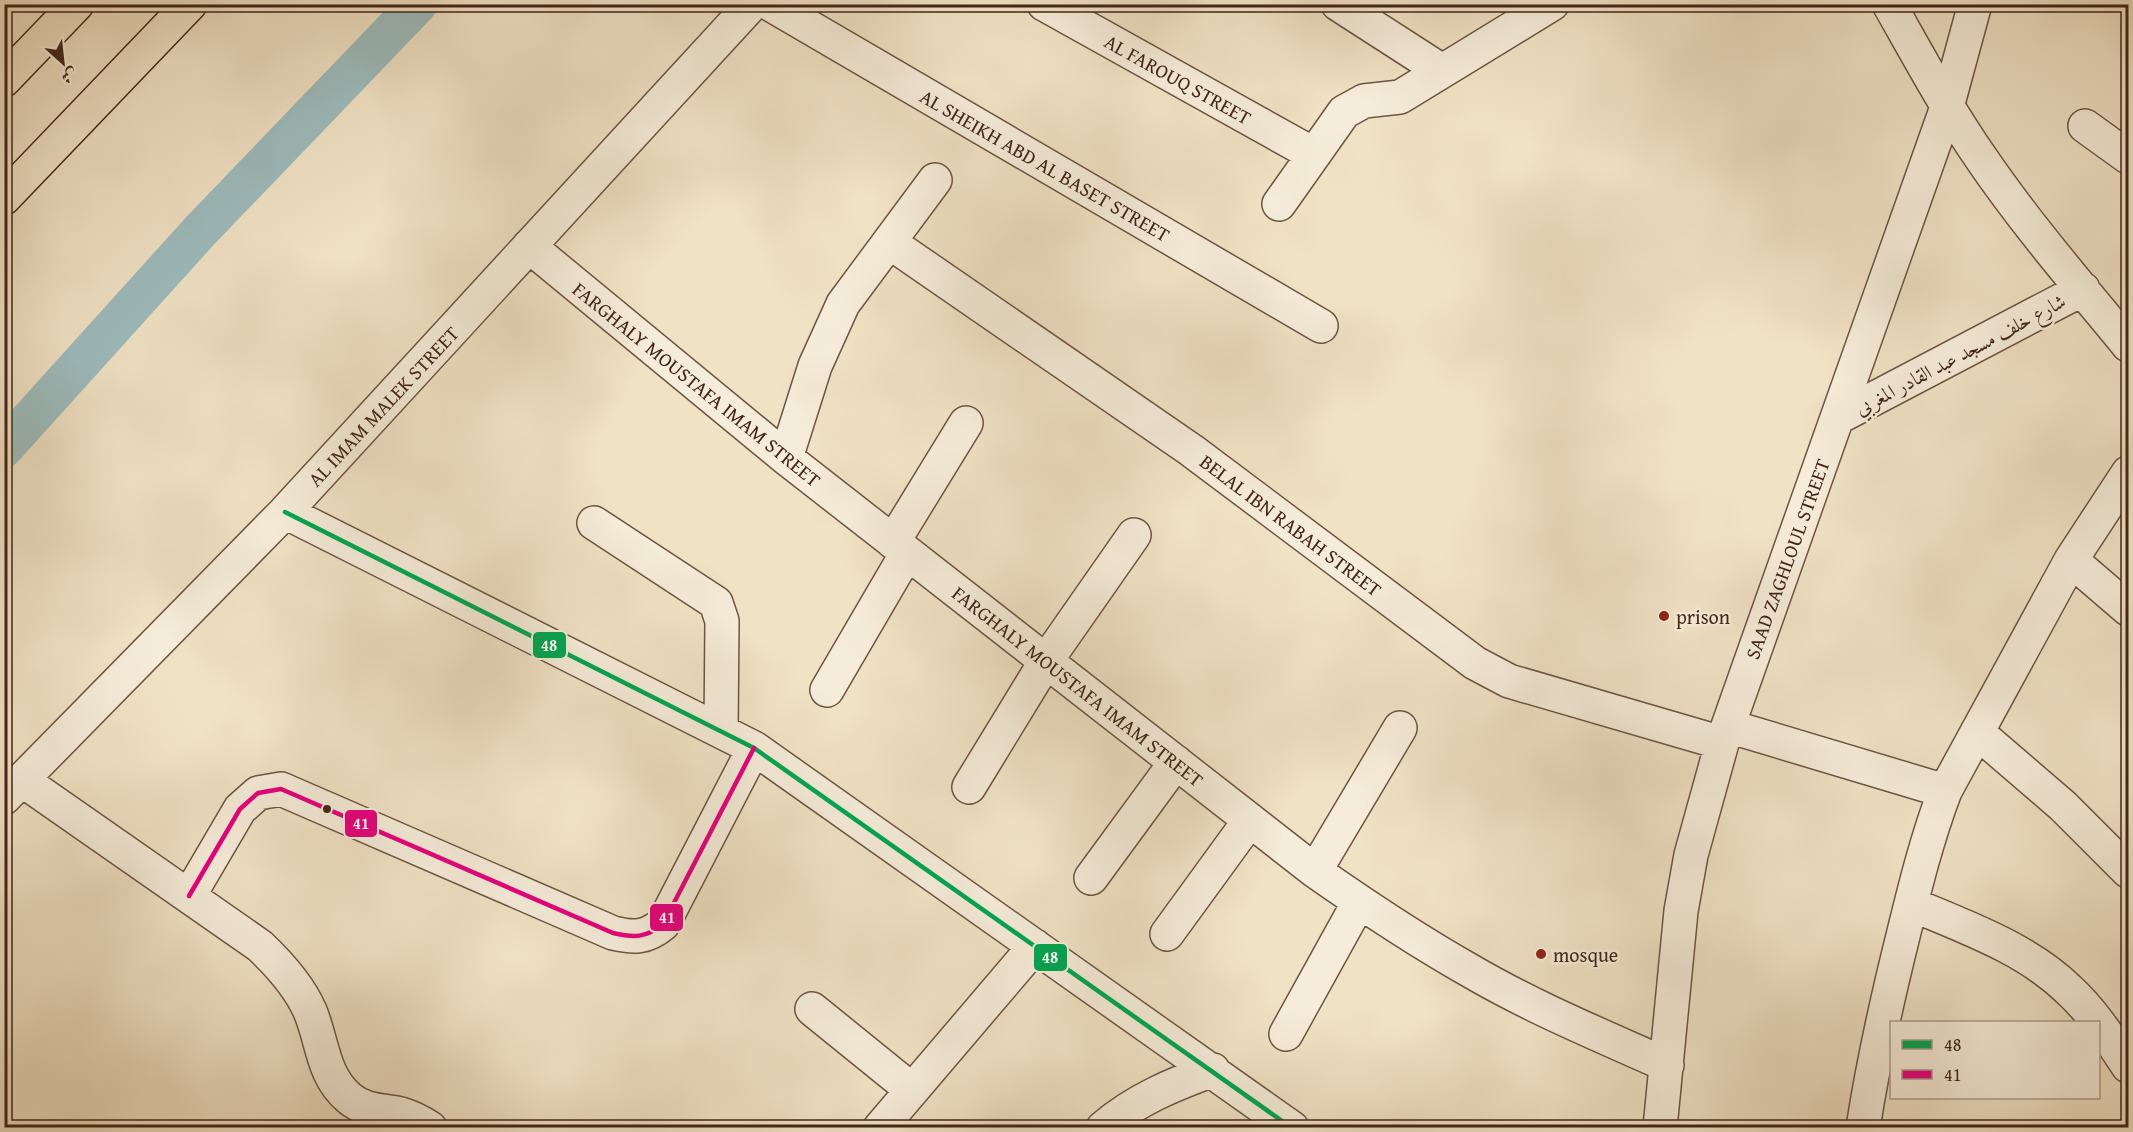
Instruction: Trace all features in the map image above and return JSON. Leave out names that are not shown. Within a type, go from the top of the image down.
[{"type":"highway","points":[[4,80],[77,4]]},
{"type":"highway","points":[[4,198],[190,4]]},
{"type":"street","name":"AL IMAM MALEK STREET","points":[[13,789],[285,512],[752,4]]},
{"type":"street","name":"AL SHEIKH ABD AL BASET STREET","points":[[770,4],[1321,326]]},
{"type":"street","name":"AL FAROUQ STREET","points":[[1044,4],[1313,154]]},
{"type":"street","points":[[1338,4],[1442,71]]},
{"type":"street","points":[[1279,204],[1336,120],[1354,106],[1364,101],[1400,97],[1552,4]]},
{"type":"street","points":[[1889,4],[1947,107],[2019,211],[2128,345]]},
{"type":"street","name":"SAAD ZAGHLOUL STREET","points":[[1660,1128],[1683,900],[1691,855],[1725,734],[1947,107],[1975,4]]},
{"type":"street","points":[[2085,126],[2128,157]]},
{"type":"street","points":[[786,458],[828,333],[843,304],[935,180]]},
{"type":"street","name":"BELAL IBN RABAH STREET","points":[[889,242],[1191,450],[1483,668],[1509,681],[1945,791]]},
{"type":"street","name":"FARGHALY MOUSTAFA IMAM STREET","points":[[529,246],[786,458],[1315,871],[1359,902],[1469,971],[1667,1065]]},
{"type":"street","name":"شارع خلف مسجد عبد القادر المغربي","points":[[1837,418],[2083,289]]},
{"type":"street","points":[[827,690],[966,423]]},
{"type":"street","points":[[1863,1128],[1875,1047],[1911,904],[1934,820],[1945,791],[2071,560],[2128,473]]},
{"type":"street","points":[[285,512],[754,748],[1292,1128]]},
{"type":"street","points":[[594,523],[716,603],[722,621],[721,731]]},
{"type":"street","points":[[969,787],[1046,661],[1134,535]]},
{"type":"street","points":[[2071,560],[2128,609]]},
{"type":"street","points":[[1315,871],[1400,728]]},
{"type":"street","points":[[1977,732],[2035,772],[2128,862]]},
{"type":"street","points":[[1977,732],[2063,806],[2128,871]]},
{"type":"street","points":[[189,896],[240,808],[258,793],[281,789],[613,933],[635,938],[651,934],[663,924],[754,748]]},
{"type":"street","points":[[1091,878],[1176,762]]},
{"type":"street","points":[[13,789],[189,896],[260,946],[289,976],[310,1011],[326,1066],[336,1084],[350,1099],[368,1109],[404,1115],[430,1128]]},
{"type":"street","points":[[1167,934],[1250,820]]},
{"type":"street","points":[[1286,1034],[1359,902]]},
{"type":"street","points":[[1911,904],[1986,935],[2036,964],[2068,988],[2098,1021]]},
{"type":"street","points":[[880,1128],[1035,946]]},
{"type":"street","points":[[812,1009],[912,1090]]},
{"type":"street","points":[[2100,1024],[2128,1066]]},
{"type":"street","points":[[1103,1128],[1141,1101],[1213,1070]]},
{"type":"waterway","points":[[4,448],[199,232],[418,4]]},
{"type":"transit line","name":"48","points":[[285,512],[754,748],[1292,1128]]},
{"type":"transit line","name":"41","points":[[189,896],[240,809],[258,793],[281,789],[613,933],[640,936],[663,924],[754,748]]},
{"type":"place","name":"prison","points":[[1664,616]]},
{"type":"place","name":"mosque","points":[[1541,954]]}]
